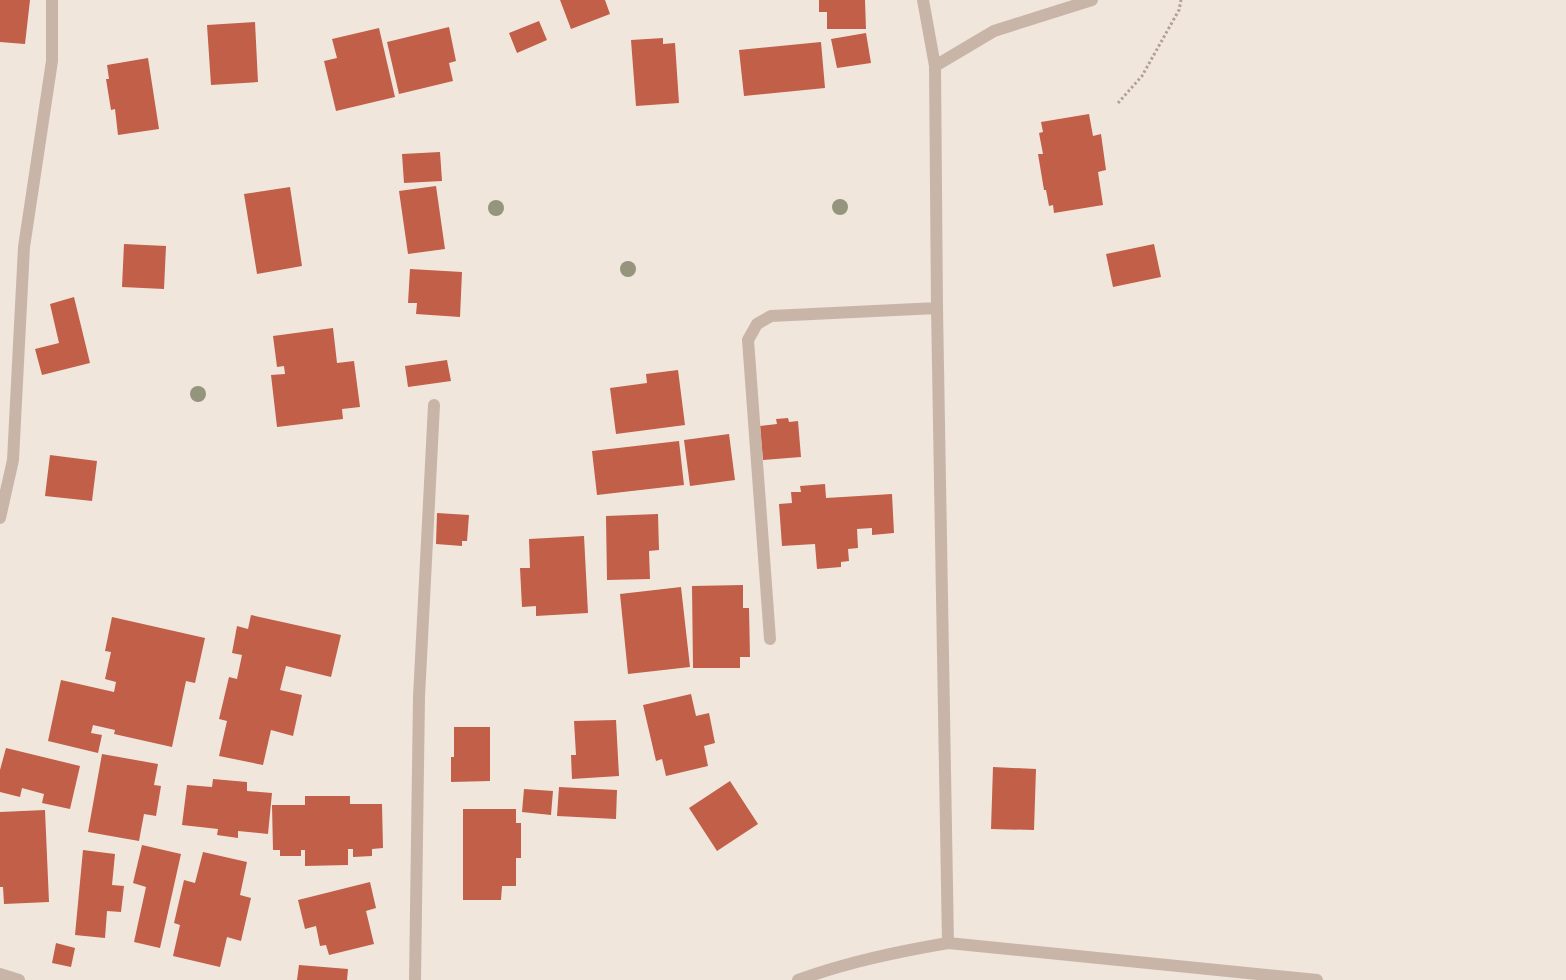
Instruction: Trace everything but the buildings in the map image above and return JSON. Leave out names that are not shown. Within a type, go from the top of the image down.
[{"type":"street","points":[[0,518],[12,460],[24,247],[52,61],[52,0]]},
{"type":"street","points":[[923,0],[935,66],[937,308],[948,944]]},
{"type":"street","points":[[935,66],[994,31],[1092,0]]},
{"type":"street","points":[[770,639],[748,340],[757,324],[771,316],[937,308]]},
{"type":"street","points":[[415,980],[419,697],[434,405]]},
{"type":"street","points":[[798,980],[835,967],[894,952],[948,944],[1317,980]]},
{"type":"street","points":[[0,974],[19,980]]},
{"type":"path","points":[[1118,103],[1142,76],[1179,10],[1181,0]]}]
